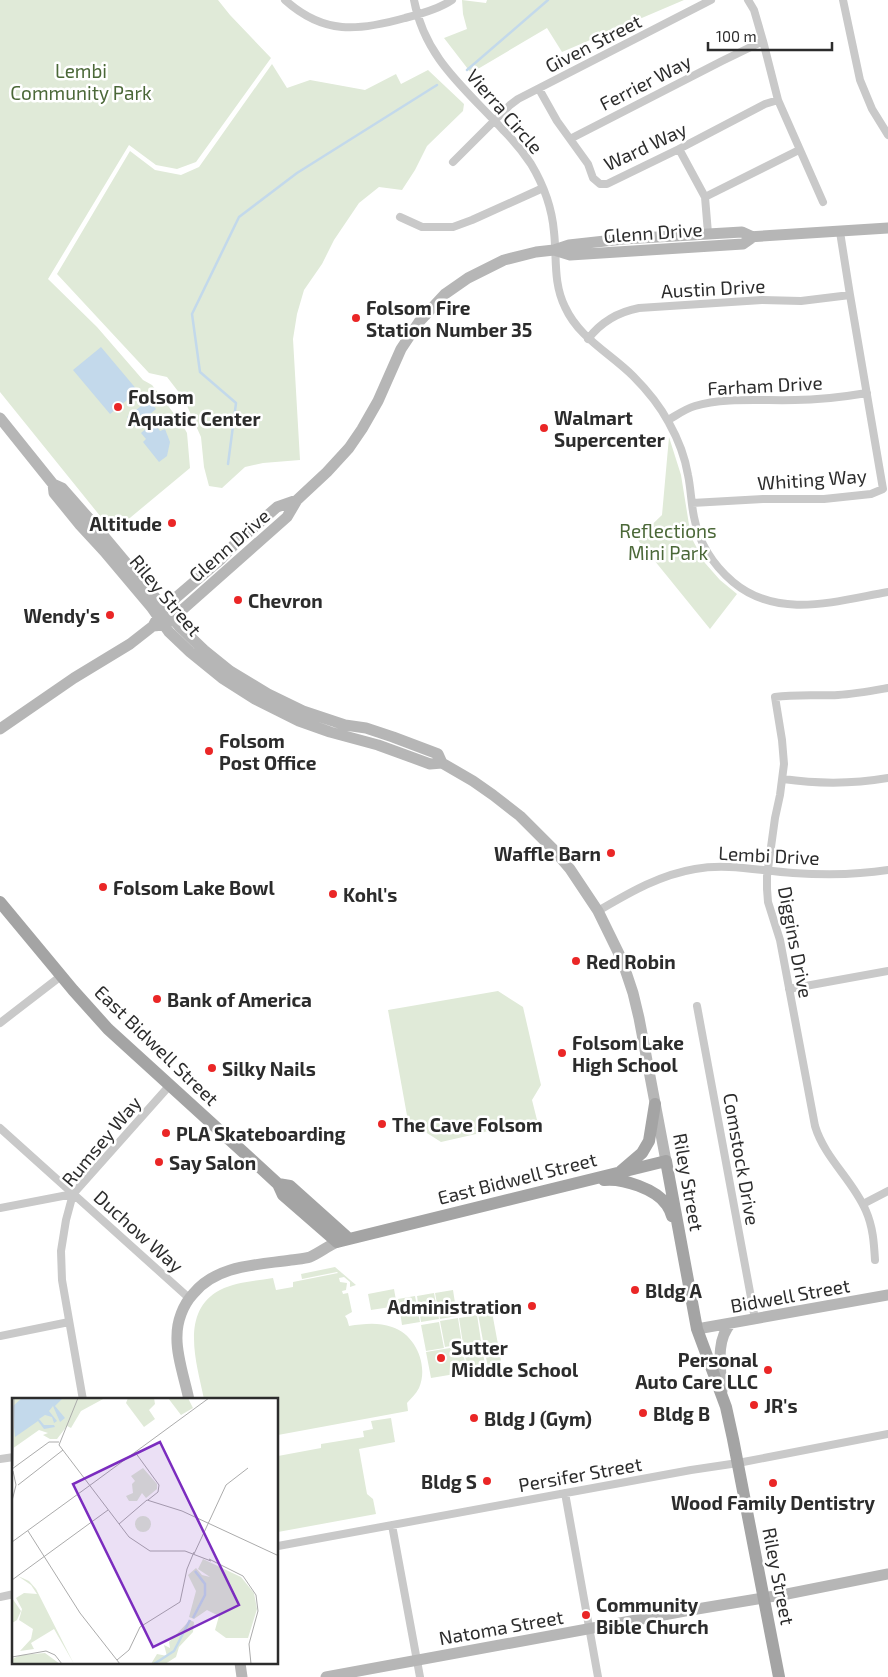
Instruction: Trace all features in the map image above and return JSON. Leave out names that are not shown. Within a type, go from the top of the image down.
[{"type":"main road","name":"East Bidwell Street","points":[[0,902],[108,1029],[278,1184],[290,1186],[342,1240],[666,1161]]},
{"type":"main road","points":[[619,1172],[642,1153],[649,1142],[655,1104]]},
{"type":"main road","name":"Riley Street","points":[[666,1161],[698,1329],[728,1414],[780,1677]]},
{"type":"main road","points":[[582,1181],[609,1179],[637,1185],[654,1192],[667,1204],[680,1238]]},
{"type":"street","points":[[284,0],[318,21],[346,28],[375,26],[417,15],[452,0]]},
{"type":"street","name":"Vierra Circle","points":[[414,0],[417,15],[427,41],[443,66],[521,149],[543,188],[554,232],[557,282],[570,318],[588,339],[632,375],[654,399],[668,420],[683,454],[700,538],[714,562],[734,583],[759,597],[786,605],[809,606],[888,592]]},
{"type":"street","name":"Given Street","points":[[453,162],[510,105],[711,0]]},
{"type":"street","points":[[748,0],[754,10],[778,100],[823,202]]},
{"type":"street","points":[[843,0],[860,80],[872,109],[888,135]]},
{"type":"street","name":"Ferrier Way","points":[[570,140],[763,41]]},
{"type":"street","name":"Ward Way","points":[[539,89],[557,121],[588,164],[593,178],[600,184],[607,184],[765,104],[778,100]]},
{"type":"street","points":[[679,149],[705,197],[710,239],[753,237]]},
{"type":"street","points":[[705,197],[799,150]]},
{"type":"street","points":[[400,216],[422,227],[453,226],[472,220],[543,188]]},
{"type":"street","name":"Glenn Drive","points":[[554,250],[570,255],[743,244],[753,237],[888,228]]},
{"type":"street","name":"Whiting Way","points":[[692,503],[763,499],[824,499],[871,494],[883,489],[840,232]]},
{"type":"street","name":"Glenn Drive","points":[[0,729],[74,678],[130,644],[287,517],[297,500],[349,448],[374,410],[401,349],[409,336],[445,294],[468,278],[492,265],[516,256],[554,250],[569,245],[708,233]]},
{"type":"street","name":"Austin Drive","points":[[588,339],[597,328],[610,318],[632,309],[762,300],[802,301],[850,295]]},
{"type":"street","name":"Farham Drive","points":[[668,420],[684,410],[707,403],[768,399],[824,399],[867,393]]},
{"type":"street","name":"Riley Street","points":[[0,418],[53,484],[62,488],[163,619],[175,638],[210,669],[255,699],[299,721],[378,745],[430,764],[442,763]]},
{"type":"street","name":"Glenn Drive","points":[[163,619],[277,507],[297,500]]},
{"type":"street","points":[[253,546],[252,542],[256,537],[273,521],[277,507]]},
{"type":"street","name":"Riley Street","points":[[163,619],[179,626],[230,671],[297,709],[345,725],[366,728],[438,754],[442,763],[487,790],[535,830],[570,869],[598,910],[622,960],[640,1018],[666,1161]]},
{"type":"street","name":"Diggins Drive","points":[[875,1260],[871,1224],[863,1204],[818,1137],[780,940],[768,902],[767,889],[774,818],[783,779],[783,748],[776,697],[798,694],[837,695],[862,693],[888,688]]},
{"type":"street","points":[[354,739],[370,736],[411,750],[421,747]]},
{"type":"street","points":[[783,779],[827,783],[888,778]]},
{"type":"street","name":"Lembi Drive","points":[[598,910],[640,887],[676,873],[715,867],[823,875],[888,870]]},
{"type":"street","points":[[789,989],[888,971]]},
{"type":"street","points":[[0,1023],[61,976]]},
{"type":"street","name":"Comstock Drive","points":[[697,1006],[755,1319]]},
{"type":"street","name":"Rumsey Way","points":[[83,1398],[62,1280],[61,1251],[64,1228],[73,1194],[170,1085]]},
{"type":"street","name":"Duchow Way","points":[[0,1128],[189,1298]]},
{"type":"street","points":[[863,1204],[888,1192]]},
{"type":"street","points":[[0,1208],[73,1194]]},
{"type":"street","points":[[189,1398],[177,1336],[181,1315],[189,1298],[197,1288],[209,1279],[222,1273],[310,1257],[342,1240]]},
{"type":"street","name":"Bidwell Street","points":[[698,1329],[888,1297]]},
{"type":"street","points":[[0,1336],[69,1322]]},
{"type":"street","points":[[722,1395],[721,1343],[724,1332],[731,1323]]},
{"type":"street","name":"Persifer Street","points":[[279,1546],[888,1434]]},
{"type":"street","points":[[565,1493],[598,1677]]},
{"type":"street","points":[[392,1525],[420,1677]]},
{"type":"street","name":"Natoma Street","points":[[326,1677],[888,1574]]},
{"type":"street","points":[[240,1664],[242,1677]]},
{"type":"green space","name":"Lembi Community Park","points":[[0,0],[218,0],[271,58],[196,162],[177,169],[156,165],[129,145],[48,279],[97,327],[143,380],[152,385],[187,433],[190,468],[113,532],[0,392]]},
{"type":"green space","points":[[462,0],[486,3],[487,0],[684,0],[562,52],[547,28],[471,73],[444,38],[467,29]]},
{"type":"green space","points":[[272,64],[287,88],[310,80],[365,90],[396,74],[401,84],[428,70],[464,104],[463,111],[427,146],[402,190],[379,187],[359,203],[304,290],[297,314],[293,339],[300,460],[263,463],[245,467],[222,488],[209,486],[204,467],[201,437],[184,399],[167,377],[149,373],[57,274],[130,151],[155,170],[181,175],[199,167]]},
{"type":"green space","name":"Reflections Mini Park","points":[[669,437],[681,475],[691,537],[705,563],[720,580],[737,594],[710,629],[637,539],[662,515]]},
{"type":"green space","points":[[498,991],[523,1007],[541,1085],[532,1100],[537,1120],[441,1142],[408,1121],[388,1010]]},
{"type":"green space","points":[[335,1267],[356,1285],[350,1287],[350,1282],[344,1277],[339,1278],[340,1282],[347,1283],[346,1290],[342,1291],[343,1294],[348,1293],[352,1312],[345,1316],[349,1326],[365,1324],[386,1325],[400,1331],[413,1343],[421,1360],[422,1379],[418,1390],[407,1403],[408,1411],[279,1435],[279,1398],[204,1398],[195,1355],[194,1340],[195,1325],[199,1311],[207,1300],[220,1290],[246,1282],[273,1278],[276,1290],[293,1287],[293,1282],[338,1273],[302,1279],[301,1274]]},
{"type":"green space","points":[[394,1289],[397,1306],[371,1310],[368,1294]]},
{"type":"green space","points":[[453,1290],[457,1316],[440,1319],[435,1293]]},
{"type":"green space","points":[[434,1293],[439,1319],[421,1322],[417,1296]]},
{"type":"green space","points":[[415,1296],[420,1322],[402,1325],[398,1299]]},
{"type":"green space","points":[[492,1312],[502,1366],[488,1368],[478,1314]]},
{"type":"green space","points":[[477,1315],[481,1341],[463,1344],[459,1318]]},
{"type":"green space","points":[[458,1318],[462,1344],[445,1347],[440,1321]]},
{"type":"green space","points":[[439,1322],[444,1348],[426,1351],[421,1325]]},
{"type":"green space","points":[[481,1343],[486,1369],[468,1372],[463,1346]]},
{"type":"green space","points":[[462,1346],[467,1372],[431,1378],[426,1352]]},
{"type":"green space","points":[[391,1418],[395,1442],[359,1449],[367,1494],[373,1499],[376,1514],[279,1532],[279,1456],[321,1448],[321,1444],[364,1437],[363,1431],[373,1429],[371,1421]]},
{"type":"water","points":[[101,347],[138,391],[110,414],[73,370]]},
{"type":"water","points":[[149,400],[156,409],[135,427],[127,417]]},
{"type":"water","points":[[154,422],[160,431],[165,429],[170,442],[167,456],[159,462],[143,442],[146,439],[141,433]]},
{"type":"waterway","points":[[467,70],[548,0]]},
{"type":"waterway","points":[[228,464],[236,403],[200,372],[192,314],[239,217],[297,173],[437,85]]},
{"type":"place","name":"Folsom Fire Station Number 35","points":[[356,318]]},
{"type":"place","name":"Folsom Aquatic Center","points":[[118,407]]},
{"type":"place","name":"Walmart Supercenter","points":[[544,428]]},
{"type":"place","name":"Altitude","points":[[172,523]]},
{"type":"place","name":"Chevron","points":[[238,600]]},
{"type":"place","name":"Wendy's","points":[[110,615]]},
{"type":"place","name":"Folsom Post Office","points":[[209,751]]},
{"type":"place","name":"Waffle Barn","points":[[611,853]]},
{"type":"place","name":"Folsom Lake Bowl","points":[[103,887]]},
{"type":"place","name":"Kohl's","points":[[333,894]]},
{"type":"place","name":"Red Robin","points":[[576,961]]},
{"type":"place","name":"Bank of America","points":[[157,999]]},
{"type":"place","name":"Folsom Lake High School","points":[[562,1053]]},
{"type":"place","name":"Silky Nails","points":[[212,1068]]},
{"type":"place","name":"The Cave Folsom","points":[[382,1124]]},
{"type":"place","name":"PLA Skateboarding","points":[[166,1133]]},
{"type":"place","name":"Say Salon","points":[[159,1162]]},
{"type":"place","name":"Bldg A","points":[[635,1290]]},
{"type":"place","name":"Administration","points":[[532,1306]]},
{"type":"place","name":"Sutter Middle School","points":[[441,1358]]},
{"type":"place","name":"Personal Auto Care LLC","points":[[768,1370]]},
{"type":"place","name":"JR's","points":[[754,1405]]},
{"type":"place","name":"Bldg B","points":[[643,1413]]},
{"type":"place","name":"Bldg J (Gym)","points":[[474,1418]]},
{"type":"place","name":"Bldg S","points":[[487,1481]]},
{"type":"place","name":"Wood Family Dentistry","points":[[773,1483]]},
{"type":"place","name":"Community Bible Church","points":[[586,1615]]}]
